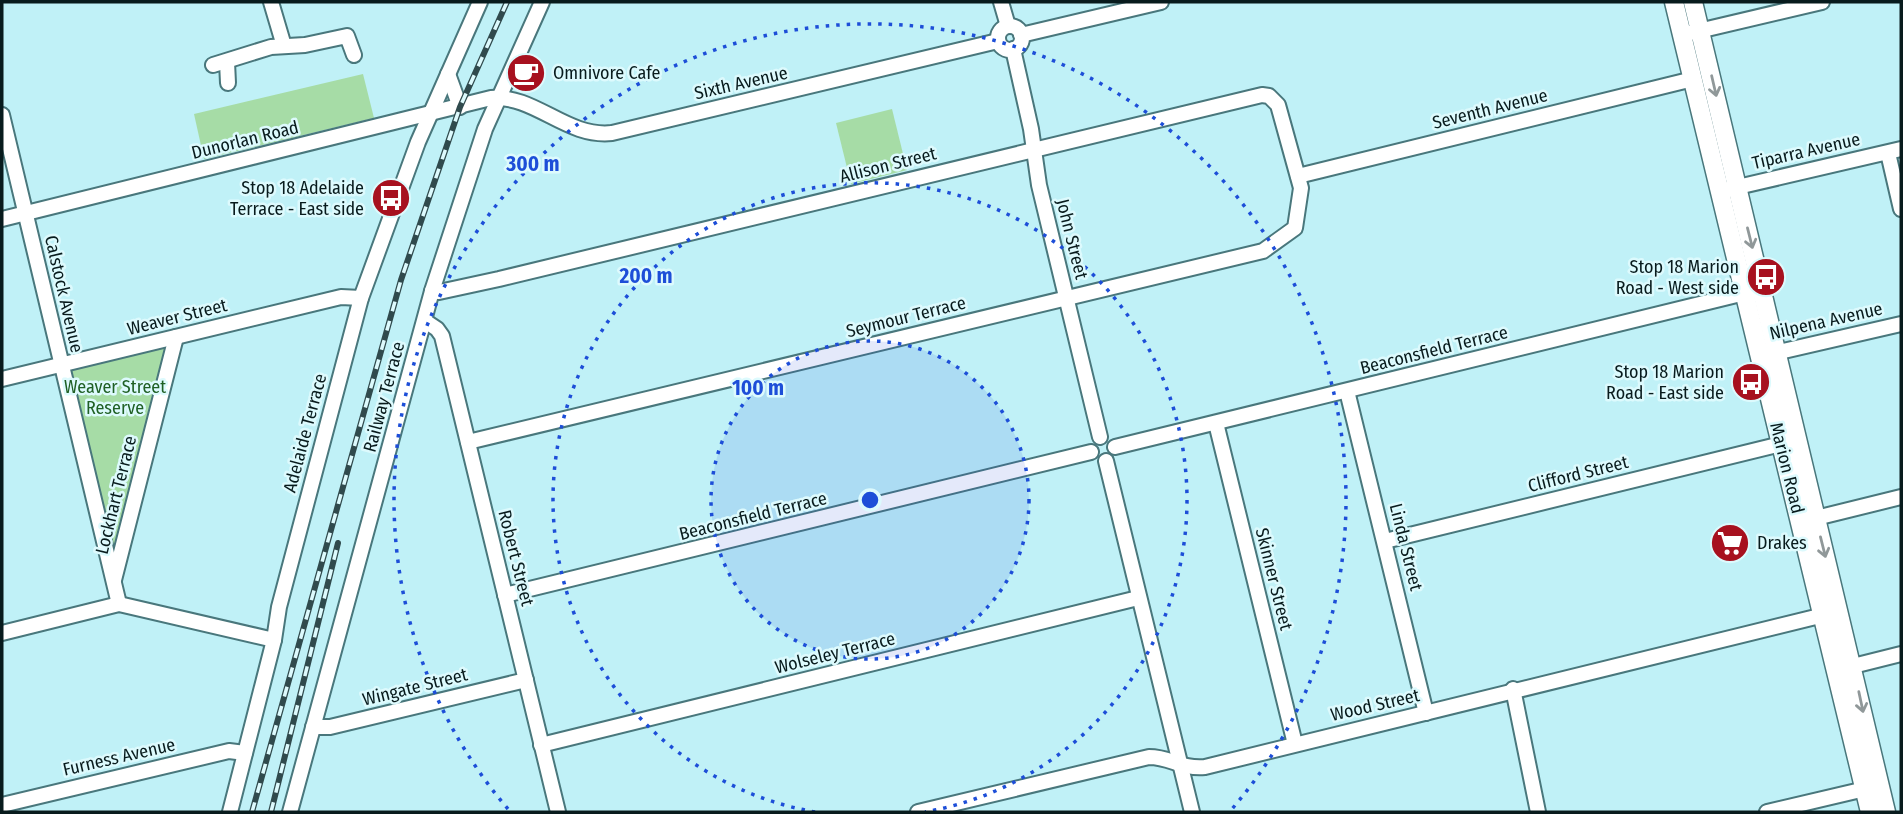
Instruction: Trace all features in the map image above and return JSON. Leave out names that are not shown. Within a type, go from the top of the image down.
[{"type":"main road","name":"Marion Road","points":[[1674,2],[1781,444],[1831,614],[1853,666],[1886,812]]},
{"type":"main road","name":"Marion Road","points":[[1693,2],[1802,457],[1870,812]]},
{"type":"main road","points":[[1781,444],[1802,457]]},
{"type":"street","points":[[271,2],[284,46]]},
{"type":"street","name":"Adelaide Terrace","points":[[230,812],[274,640],[279,607],[361,298],[430,115],[480,2]]},
{"type":"street","name":"Railway Terrace","points":[[290,812],[432,291],[498,97],[542,2]]},
{"type":"street","points":[[1001,2],[1008,26]]},
{"type":"street","points":[[1021,35],[1161,2]]},
{"type":"street","points":[[1682,35],[1822,2]]},
{"type":"street","points":[[1008,26],[1016,27],[1021,35],[1020,43],[1013,49],[1003,48],[998,41],[1000,31],[1008,26]]},
{"type":"street","points":[[228,83],[220,63],[248,53],[346,36],[354,55]]},
{"type":"street","name":"Sixth Avenue","points":[[498,97],[521,102],[582,133],[604,134],[998,41]]},
{"type":"street","name":"John Street","points":[[1013,49],[1066,298],[1100,437]]},
{"type":"street","points":[[448,74],[460,107]]},
{"type":"street","name":"Seventh Avenue","points":[[1297,176],[1693,79]]},
{"type":"street","name":"Allison Street","points":[[432,291],[439,292],[512,276],[1262,95],[1269,96],[1278,105],[1297,176]]},
{"type":"street","name":"Dunorlan Road","points":[[2,219],[498,97]]},
{"type":"street","name":"Calstock Avenue","points":[[2,115],[119,604]]},
{"type":"street","points":[[1895,151],[1901,209]]},
{"type":"street","name":"Tiparra Avenue","points":[[1719,191],[1895,151]]},
{"type":"street","name":"Seymour Terrace","points":[[468,442],[1270,248],[1295,228],[1301,194],[1297,176]]},
{"type":"street","name":"Beaconsfield Terrace","points":[[1115,447],[1762,289]]},
{"type":"street","name":"Weaver Street","points":[[2,379],[341,296],[361,298]]},
{"type":"street","name":"Robert Street","points":[[425,321],[442,336],[558,812]]},
{"type":"street","name":"Nilpena Avenue","points":[[1759,357],[1901,324]]},
{"type":"street","name":"Lockhart Terrace","points":[[114,581],[176,337]]},
{"type":"street","name":"Linda Street","points":[[1348,391],[1426,713]]},
{"type":"street","name":"Skinner Street","points":[[1216,423],[1295,744]]},
{"type":"street","points":[[1100,437],[1110,439],[1115,447],[1114,455],[1106,461],[1097,459],[1091,452],[1093,442],[1100,437]]},
{"type":"street","name":"Clifford Street","points":[[1385,541],[1781,444]]},
{"type":"street","name":"Beaconsfield Terrace","points":[[505,595],[1091,452]]},
{"type":"street","points":[[1106,461],[1192,812]]},
{"type":"street","points":[[1815,518],[1901,497]]},
{"type":"street","name":"Wolseley Terrace","points":[[541,745],[1138,598]]},
{"type":"street","points":[[2,633],[119,604],[274,640]]},
{"type":"street","name":"Wood Street","points":[[918,812],[1149,757],[1164,759],[1180,766],[1205,766],[1426,713],[1513,689],[1831,614]]},
{"type":"street","points":[[1853,666],[1901,654]]},
{"type":"street","name":"Wingate Street","points":[[313,727],[330,727],[526,680]]},
{"type":"street","points":[[1513,689],[1538,812]]},
{"type":"street","name":"Furness Avenue","points":[[2,805],[229,751],[245,753]]},
{"type":"street","points":[[1767,812],[1865,789]]},
{"type":"green space","points":[[363,74],[374,118],[204,159],[194,114]]},
{"type":"green space","points":[[892,109],[907,170],[851,184],[836,123]]},
{"type":"green space","name":"Weaver Street Reserve","points":[[170,345],[114,557],[69,369]]},
{"type":"railway","points":[[252,812],[401,280],[460,107],[507,2]]},
{"type":"railway","points":[[271,812],[338,543]]},
{"type":"place","name":"Omnivore Cafe","points":[[526,73]]},
{"type":"place","name":"Stop 18 Adelaide Terrace - East side","points":[[391,198]]},
{"type":"place","name":"Stop 18 Marion Road - West side","points":[[1766,277]]},
{"type":"place","name":"Stop 18 Marion Road - East side","points":[[1751,382]]},
{"type":"place","name":"Drakes","points":[[1730,543]]}]
